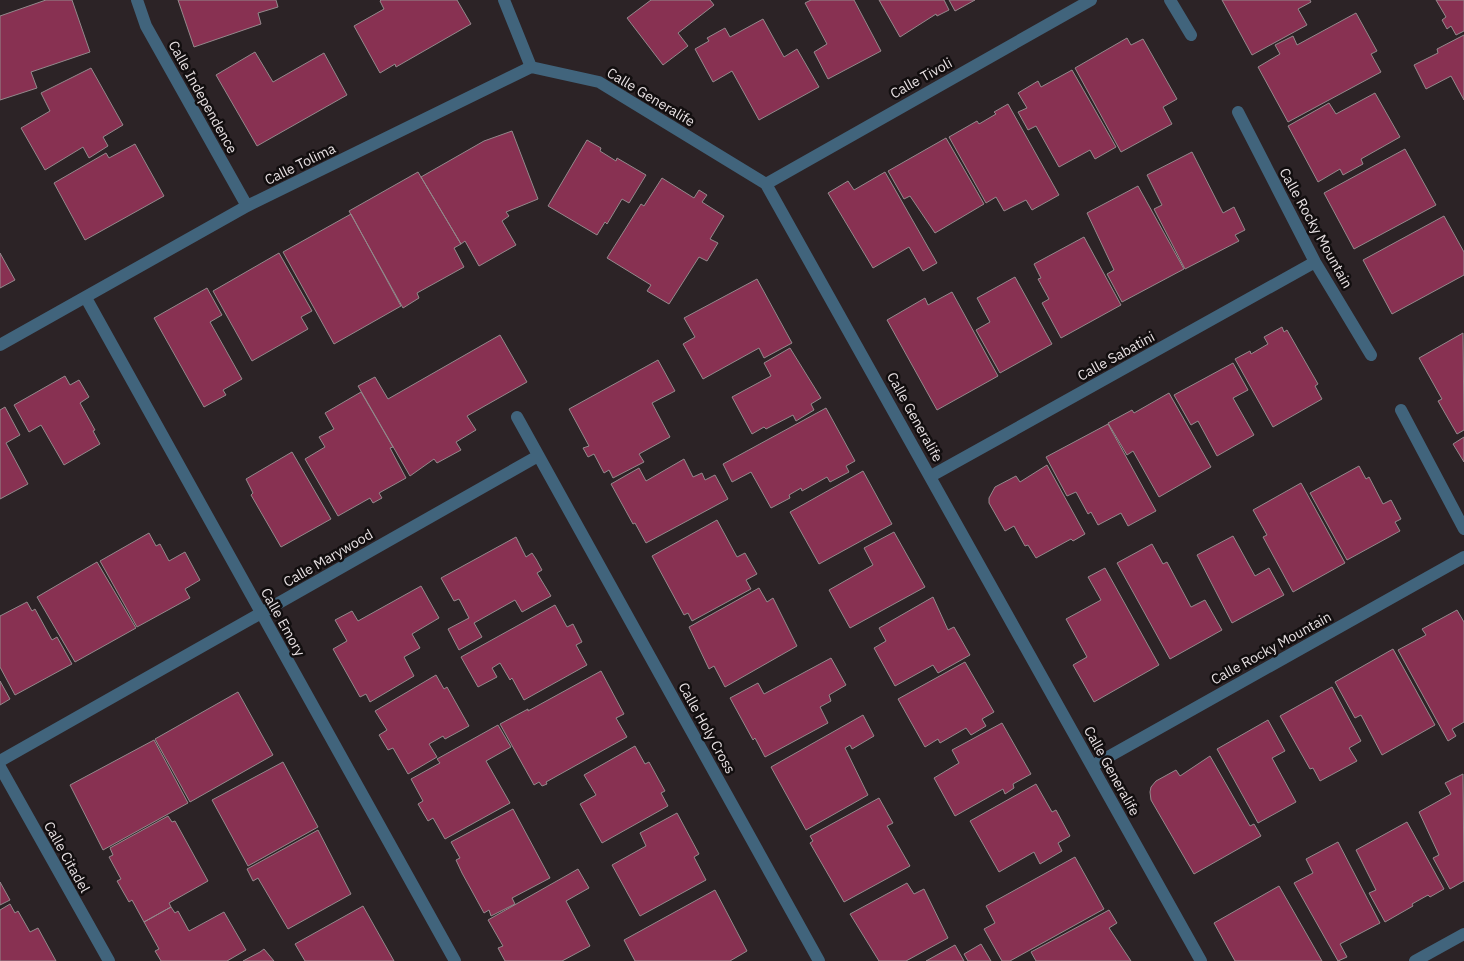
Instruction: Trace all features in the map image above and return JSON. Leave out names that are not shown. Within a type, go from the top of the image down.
[{"type":"street","name":"Calle Independence","points":[[137,0],[146,26],[247,206]]},
{"type":"street","points":[[504,0],[531,66]]},
{"type":"street","name":"Calle Tivoli","points":[[766,184],[1091,0]]},
{"type":"street","points":[[1170,0],[1192,35]]},
{"type":"street","name":"Calle Tolima","points":[[0,345],[247,206],[531,66]]},
{"type":"street","name":"Calle Generalife","points":[[531,66],[599,82],[766,184],[931,476],[1200,961]]},
{"type":"street","name":"Calle Rocky Mountain","points":[[1238,112],[1315,262],[1372,355]]},
{"type":"street","name":"Calle Sabatini","points":[[931,476],[1315,262]]},
{"type":"street","name":"Calle Emory","points":[[86,298],[455,961]]},
{"type":"street","points":[[1401,410],[1464,529]]},
{"type":"street","points":[[517,417],[538,456]]},
{"type":"street","name":"Calle Marywood","points":[[0,761],[538,456]]},
{"type":"street","name":"Calle Holy Cross","points":[[538,456],[819,961]]},
{"type":"street","name":"Calle Rocky Mountain","points":[[1092,766],[1464,557]]},
{"type":"street","name":"Calle Citadel","points":[[0,767],[109,961]]},
{"type":"street","points":[[1415,961],[1464,934]]},
{"type":"building","points":[[46,0],[72,0],[90,52],[31,72],[37,88],[0,100],[0,16]]},
{"type":"building","points":[[178,0],[276,0],[278,7],[258,13],[261,24],[194,47]]},
{"type":"building","points":[[381,0],[457,0],[471,24],[396,67],[395,64],[380,73],[354,26],[384,9]]},
{"type":"building","points":[[651,0],[710,0],[714,5],[678,33],[688,46],[663,65],[627,18]]},
{"type":"building","points":[[811,0],[854,0],[881,51],[828,79],[814,52],[827,44],[805,3]]},
{"type":"building","points":[[879,0],[944,0],[949,10],[937,16],[936,14],[900,37]]},
{"type":"building","points":[[949,0],[975,0],[955,11]]},
{"type":"building","points":[[1222,0],[1310,0],[1311,2],[1298,9],[1307,25],[1252,55]]},
{"type":"building","points":[[1436,0],[1464,0],[1464,31],[1456,35],[1451,26],[1447,29],[1442,20],[1446,17]]},
{"type":"building","points":[[1356,13],[1377,51],[1371,54],[1381,72],[1288,122],[1258,67],[1280,54],[1275,45],[1293,36],[1297,45]]},
{"type":"building","points":[[763,19],[784,57],[797,49],[819,87],[759,120],[732,71],[713,82],[695,49],[709,41],[707,38],[725,28],[730,37]]},
{"type":"building","points":[[1464,35],[1464,100],[1451,76],[1426,89],[1414,65],[1438,53],[1437,49]]},
{"type":"building","points":[[1127,38],[1131,45],[1143,39],[1177,99],[1163,107],[1172,124],[1121,152],[1075,68]]},
{"type":"building","points":[[255,52],[273,82],[324,53],[347,95],[257,146],[216,75]]},
{"type":"building","points":[[91,68],[123,125],[103,137],[108,146],[89,158],[83,147],[45,170],[21,128],[50,111],[41,93]]},
{"type":"building","points":[[1072,70],[1116,147],[1095,159],[1090,150],[1059,167],[1036,126],[1028,130],[1018,112],[1027,108],[1018,93],[1038,81],[1041,87]]},
{"type":"building","points":[[1375,93],[1400,137],[1361,159],[1363,164],[1343,175],[1340,169],[1318,182],[1288,126],[1329,103],[1336,114]]},
{"type":"building","points":[[1008,104],[1059,195],[1032,210],[1026,200],[1004,211],[996,197],[986,203],[949,137],[977,121],[979,124]]},
{"type":"building","points":[[512,131],[538,199],[506,212],[509,216],[502,221],[516,245],[479,266],[465,241],[461,244],[421,177],[484,141]]},
{"type":"building","points":[[946,138],[984,204],[935,233],[910,196],[904,199],[888,171]]},
{"type":"building","points":[[587,140],[601,148],[600,151],[616,161],[617,158],[646,175],[629,203],[622,199],[607,224],[605,222],[597,235],[548,206]]},
{"type":"building","points":[[135,144],[164,196],[85,240],[54,183],[106,153],[109,158]]},
{"type":"building","points":[[1405,149],[1436,205],[1354,249],[1324,193]]},
{"type":"building","points":[[1192,152],[1223,213],[1234,207],[1245,230],[1235,235],[1239,241],[1185,269],[1154,209],[1162,205],[1147,175]]},
{"type":"building","points":[[418,172],[461,244],[454,248],[464,267],[417,293],[419,298],[403,308],[349,211]]},
{"type":"building","points":[[885,172],[937,263],[923,271],[909,247],[873,268],[828,193],[848,181],[854,190]]},
{"type":"building","points":[[662,178],[694,198],[699,190],[707,195],[702,202],[724,216],[710,239],[718,243],[707,261],[699,257],[669,304],[647,291],[651,285],[607,258],[641,204],[644,206]]},
{"type":"building","points":[[1138,186],[1184,269],[1122,302],[1107,274],[1114,270],[1087,213]]},
{"type":"building","points":[[351,214],[401,306],[334,344],[283,252]]},
{"type":"building","points":[[1444,216],[1464,252],[1464,275],[1392,314],[1363,260]]},
{"type":"building","points":[[1084,237],[1121,305],[1061,338],[1042,303],[1049,299],[1038,279],[1041,278],[1034,264]]},
{"type":"building","points":[[0,253],[15,280],[0,288]]},
{"type":"building","points":[[279,253],[312,311],[301,317],[308,329],[252,361],[213,291]]},
{"type":"building","points":[[1015,277],[1052,344],[1000,373],[976,330],[990,322],[977,298]]},
{"type":"building","points":[[757,279],[792,343],[764,358],[759,348],[703,379],[683,344],[695,337],[684,318]]},
{"type":"building","points":[[207,288],[222,315],[210,322],[242,379],[223,390],[226,395],[204,407],[154,318]]},
{"type":"building","points":[[952,292],[998,376],[937,410],[887,320],[925,298],[928,305]]},
{"type":"building","points":[[1282,327],[1284,332],[1287,330],[1318,384],[1315,386],[1322,399],[1273,427],[1235,359],[1250,351],[1251,354],[1268,344],[1264,337]]},
{"type":"building","points":[[1463,333],[1464,430],[1457,434],[1438,401],[1442,399],[1419,358]]},
{"type":"building","points":[[500,335],[527,382],[467,416],[476,430],[456,442],[461,450],[437,463],[434,459],[410,476],[358,386],[375,377],[388,399]]},
{"type":"building","points":[[790,348],[821,398],[811,404],[814,410],[796,421],[793,415],[752,434],[732,397],[771,376],[764,363]]},
{"type":"building","points":[[658,360],[675,391],[652,403],[670,437],[639,454],[644,462],[613,478],[609,470],[604,473],[594,454],[588,457],[583,448],[589,446],[569,409]]},
{"type":"building","points":[[1233,363],[1248,390],[1233,398],[1254,435],[1217,456],[1198,421],[1191,425],[1174,395]]},
{"type":"building","points":[[65,376],[70,385],[79,380],[89,397],[80,403],[95,430],[93,431],[100,444],[64,465],[41,425],[29,432],[14,405]]},
{"type":"building","points":[[361,392],[393,447],[390,448],[406,478],[379,493],[382,498],[373,503],[370,498],[338,516],[305,459],[325,447],[319,437],[334,429],[325,413]]},
{"type":"building","points":[[1169,393],[1211,467],[1159,497],[1133,451],[1127,455],[1108,423],[1132,410],[1134,413]]},
{"type":"building","points":[[5,407],[20,435],[6,443],[28,484],[0,499],[0,410]]},
{"type":"building","points":[[826,408],[855,461],[846,466],[849,472],[830,482],[827,477],[802,491],[801,488],[789,495],[790,498],[771,508],[751,472],[732,482],[723,464]]},
{"type":"building","points":[[1108,424],[1156,511],[1128,526],[1121,513],[1098,525],[1091,512],[1088,514],[1076,492],[1067,496],[1046,457]]},
{"type":"building","points":[[1464,437],[1464,462],[1453,444]]},
{"type":"building","points":[[292,452],[331,519],[281,547],[251,495],[253,493],[246,479]]},
{"type":"building","points":[[684,459],[693,477],[702,473],[705,480],[715,475],[728,499],[646,543],[611,484],[639,468],[646,481]]},
{"type":"building","points":[[1047,465],[1085,534],[1073,541],[1071,539],[1036,558],[1028,545],[1025,546],[1014,526],[1005,531],[989,503],[989,498],[995,487],[1016,476],[1020,482]]},
{"type":"building","points":[[1359,466],[1366,479],[1369,477],[1383,504],[1391,500],[1401,519],[1395,522],[1400,531],[1347,560],[1310,493]]},
{"type":"building","points":[[863,471],[892,524],[819,564],[790,512]]},
{"type":"building","points":[[1301,483],[1345,563],[1293,592],[1263,537],[1267,535],[1253,510]]},
{"type":"building","points":[[717,520],[737,557],[745,553],[757,574],[746,580],[751,589],[692,621],[688,613],[684,615],[652,556]]},
{"type":"building","points":[[894,532],[925,587],[850,628],[829,590],[873,565],[864,548]]},
{"type":"building","points":[[149,533],[156,546],[160,544],[169,561],[185,552],[200,580],[185,589],[190,598],[137,627],[100,561]]},
{"type":"building","points":[[1233,536],[1255,576],[1269,568],[1284,595],[1232,623],[1197,555]]},
{"type":"building","points":[[516,537],[526,557],[532,553],[536,559],[542,570],[537,573],[551,596],[522,612],[515,600],[474,623],[482,637],[459,650],[448,629],[469,618],[459,599],[454,601],[441,578]]},
{"type":"building","points":[[1152,544],[1163,564],[1167,562],[1191,607],[1205,600],[1222,630],[1170,659],[1117,563]]},
{"type":"building","points":[[97,562],[136,628],[75,662],[37,597]]},
{"type":"building","points":[[1105,568],[1159,665],[1094,702],[1073,665],[1087,657],[1066,619],[1101,600],[1088,577]]},
{"type":"building","points":[[421,586],[439,618],[412,634],[420,648],[404,657],[414,676],[370,702],[366,694],[360,697],[333,649],[347,641],[335,620],[352,611],[358,621]]},
{"type":"building","points":[[759,588],[767,602],[773,598],[797,646],[725,687],[714,666],[709,669],[689,627]]},
{"type":"building","points":[[933,597],[948,630],[954,627],[970,655],[938,673],[933,665],[895,686],[874,648],[886,641],[879,628]]},
{"type":"building","points":[[27,602],[32,611],[35,609],[52,640],[57,637],[72,664],[15,695],[0,667],[0,616]]},
{"type":"building","points":[[555,605],[567,627],[573,624],[582,642],[576,645],[587,665],[524,700],[512,678],[510,680],[500,663],[492,668],[497,677],[478,687],[461,657]]},
{"type":"building","points":[[1457,610],[1464,622],[1464,722],[1452,729],[1456,736],[1448,741],[1398,650],[1426,635],[1422,629]]},
{"type":"building","points":[[1393,649],[1435,725],[1382,755],[1361,715],[1355,718],[1335,682]]},
{"type":"building","points":[[831,658],[846,685],[829,695],[831,701],[820,707],[828,723],[765,757],[755,738],[753,740],[730,698],[758,683],[764,694]]},
{"type":"building","points":[[965,662],[994,712],[982,719],[986,726],[971,735],[966,728],[940,743],[938,739],[925,747],[898,699]]},
{"type":"building","points":[[601,671],[624,714],[616,718],[627,737],[546,782],[547,784],[542,786],[539,782],[534,785],[500,724]]},
{"type":"building","points":[[436,675],[444,689],[447,687],[469,726],[445,739],[443,736],[429,744],[437,757],[408,774],[393,748],[388,750],[379,735],[387,730],[375,711]]},
{"type":"building","points":[[0,681],[10,699],[0,705]]},
{"type":"building","points":[[1332,687],[1361,741],[1349,748],[1357,761],[1320,781],[1313,768],[1310,769],[1280,716]]},
{"type":"building","points":[[238,692],[273,755],[190,802],[155,739]]},
{"type":"building","points":[[863,715],[874,736],[852,749],[850,745],[845,748],[868,795],[806,830],[771,767]]},
{"type":"building","points":[[1268,720],[1285,751],[1272,758],[1296,802],[1258,823],[1217,749]]},
{"type":"building","points":[[1002,723],[1031,774],[1013,784],[1014,788],[1005,794],[1003,789],[955,816],[934,778],[959,763],[952,750]]},
{"type":"building","points":[[498,725],[511,747],[486,761],[510,803],[445,839],[433,818],[428,821],[418,804],[423,801],[411,779],[440,763],[437,759]]},
{"type":"building","points":[[154,740],[188,803],[103,850],[70,785]]},
{"type":"building","points":[[635,746],[645,764],[649,762],[665,791],[661,793],[668,806],[602,843],[580,804],[596,795],[584,775]]},
{"type":"building","points":[[1210,756],[1250,826],[1254,824],[1261,836],[1194,874],[1151,800],[1150,792],[1151,787],[1156,781],[1176,770],[1180,776]]},
{"type":"building","points":[[283,762],[318,827],[248,866],[212,800]]},
{"type":"building","points":[[1463,774],[1464,881],[1450,889],[1433,858],[1439,855],[1419,812],[1451,794],[1445,783]]},
{"type":"building","points":[[1036,784],[1052,812],[1056,810],[1070,836],[1058,843],[1062,851],[1040,864],[1034,852],[999,872],[970,821]]},
{"type":"building","points":[[879,798],[893,823],[887,826],[910,866],[844,902],[810,843],[813,841],[810,836]]},
{"type":"building","points":[[513,809],[550,878],[512,898],[515,904],[491,916],[489,910],[484,913],[462,873],[456,860],[460,858],[451,842]]},
{"type":"building","points":[[677,813],[699,854],[694,857],[706,880],[640,916],[612,865],[646,846],[640,833]]},
{"type":"building","points":[[168,816],[172,822],[175,821],[208,881],[169,903],[171,907],[144,922],[132,900],[129,902],[117,881],[121,879],[109,857],[113,855],[110,848]]},
{"type":"building","points":[[1407,822],[1444,889],[1430,897],[1428,895],[1385,922],[1369,893],[1376,890],[1356,850]]},
{"type":"building","points":[[318,830],[351,894],[288,929],[258,878],[253,881],[247,869]]},
{"type":"building","points":[[1338,842],[1380,923],[1340,944],[1347,957],[1338,961],[1294,883],[1313,873],[1306,859]]},
{"type":"building","points":[[1075,857],[1104,909],[1010,961],[1002,961],[984,929],[995,923],[986,906]]},
{"type":"building","points":[[578,869],[589,888],[566,901],[590,946],[562,961],[505,961],[498,948],[503,946],[488,920]]},
{"type":"building","points":[[0,882],[10,900],[0,905]]},
{"type":"building","points":[[907,883],[914,894],[924,889],[948,938],[906,961],[879,961],[850,914]]},
{"type":"building","points":[[1279,886],[1322,961],[1235,961],[1214,923]]},
{"type":"building","points":[[715,890],[747,951],[730,961],[635,961],[624,940]]},
{"type":"building","points":[[10,904],[15,913],[18,911],[30,932],[38,928],[56,961],[0,961],[0,910]]},
{"type":"building","points":[[363,906],[394,961],[305,961],[295,944]]},
{"type":"building","points":[[171,907],[175,913],[178,911],[189,931],[224,912],[246,950],[227,961],[161,961],[155,951],[159,949],[144,922]]},
{"type":"building","points":[[1109,910],[1117,923],[1109,928],[1131,961],[1036,961],[1031,952]]},
{"type":"building","points":[[981,944],[991,961],[968,961],[964,954]]},
{"type":"building","points":[[955,945],[964,961],[926,961]]},
{"type":"building","points":[[264,949],[274,961],[243,961],[260,952]]}]
